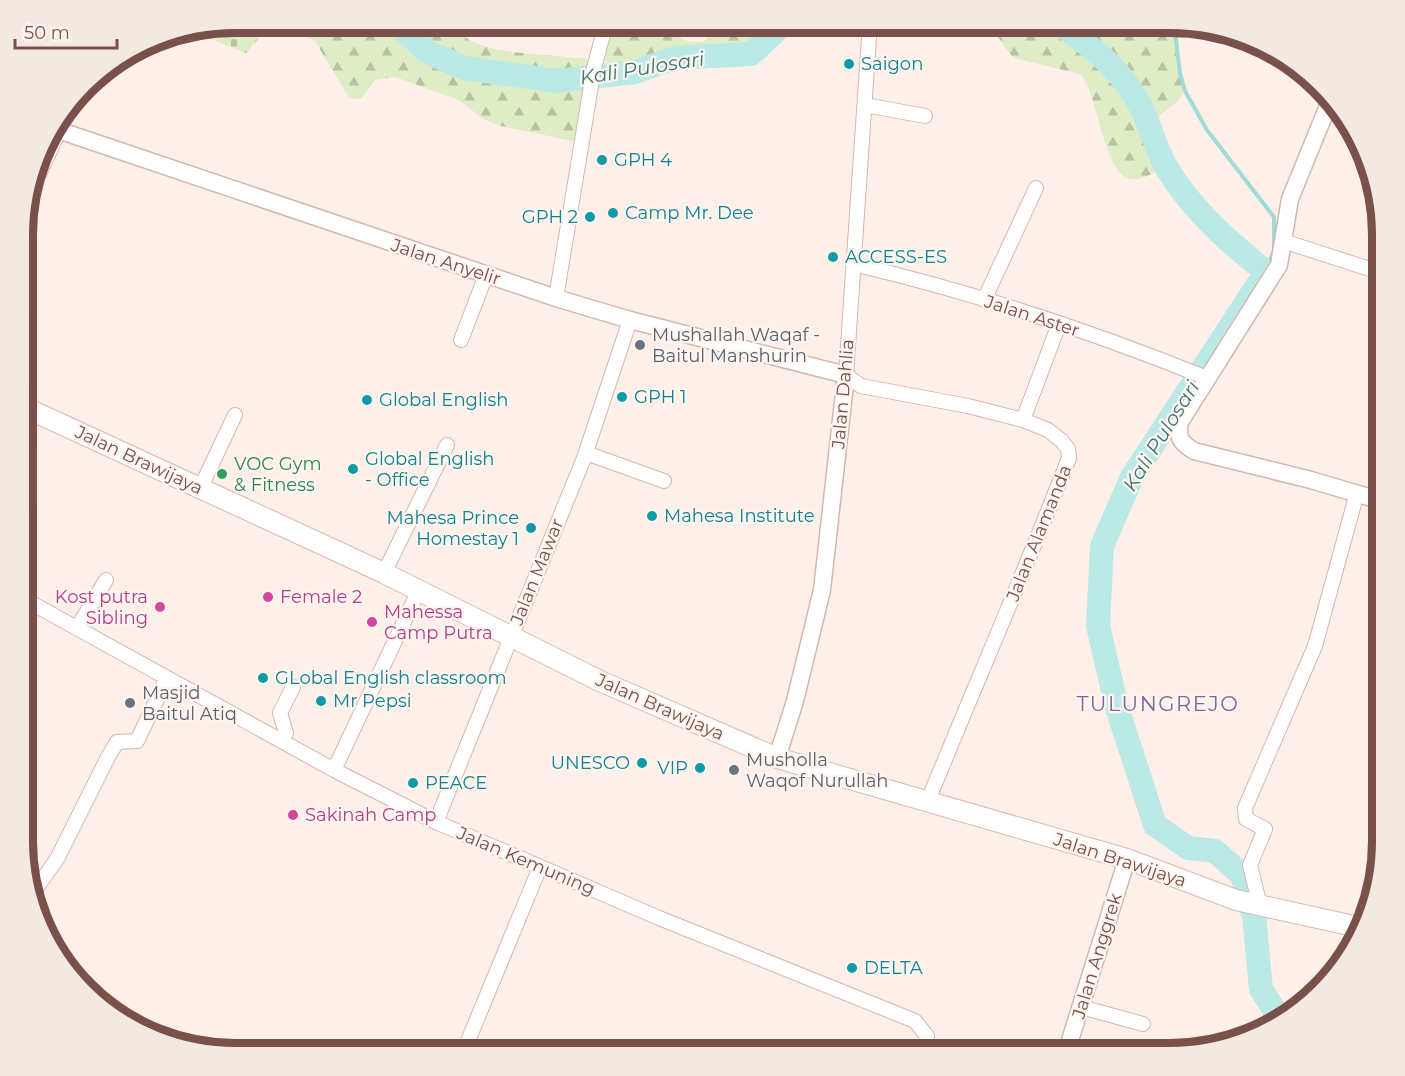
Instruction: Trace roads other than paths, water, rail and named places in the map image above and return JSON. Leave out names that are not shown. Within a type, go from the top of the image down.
[{"type":"main road","name":"Jalan Brawijaya","points":[[33,411],[384,573],[600,681],[777,758],[1127,859],[1236,900],[1353,925]]},
{"type":"street","points":[[556,298],[594,68],[603,33]]},
{"type":"street","name":"Jalan Dahlia","points":[[777,758],[795,701],[822,590],[846,375],[869,33]]},
{"type":"street","points":[[865,105],[925,116]]},
{"type":"street","points":[[1327,108],[1290,199],[1279,265],[1180,422],[1178,434],[1182,444],[1194,452],[1372,498]]},
{"type":"street","name":"Jalan Anyelir","points":[[62,132],[556,298],[630,320],[846,375]]},
{"type":"street","points":[[984,300],[1036,188]]},
{"type":"street","points":[[1283,241],[1372,270]]},
{"type":"street","name":"Jalan Aster","points":[[853,264],[925,281],[1059,324],[1207,378]]},
{"type":"street","points":[[461,340],[486,275]]},
{"type":"street","name":"Jalan Mawar","points":[[436,822],[586,453],[630,320]]},
{"type":"street","points":[[1023,420],[1059,324]]},
{"type":"street","name":"Jalan Alamanda","points":[[846,375],[861,386],[968,406],[1023,420],[1048,430],[1068,448],[1069,458],[1026,570],[978,676],[927,803]]},
{"type":"street","points":[[200,489],[235,415]]},
{"type":"street","points":[[384,573],[447,445]]},
{"type":"street","points":[[586,453],[664,481]]},
{"type":"street","points":[[1258,906],[1250,865],[1265,830],[1246,819],[1245,808],[1315,646],[1358,493]]},
{"type":"street","points":[[77,628],[106,579]]},
{"type":"street","points":[[334,770],[419,590]]},
{"type":"street","name":"Jalan Kemuning","points":[[33,603],[334,770],[436,822],[915,1021],[927,1036],[926,1043]]},
{"type":"street","points":[[38,886],[57,859],[117,742],[137,741],[167,678]]},
{"type":"street","points":[[283,741],[286,733],[280,713],[293,687]]},
{"type":"street","name":"Jalan Anggrek","points":[[1069,1043],[1127,859]]},
{"type":"street","points":[[467,1043],[540,867]]},
{"type":"street","points":[[1081,1007],[1143,1024]]},
{"type":"waterway","name":"Kali Pulosari","points":[[407,33],[428,52],[464,68],[557,81],[635,72],[675,58],[751,54],[773,33]]},
{"type":"waterway","name":"Kali Pulosari","points":[[1072,33],[1106,61],[1127,84],[1146,118],[1160,155],[1188,199],[1212,225],[1266,272],[1132,477],[1102,546],[1098,626],[1117,708],[1155,825],[1188,848],[1215,851],[1242,875],[1254,915],[1261,989],[1276,1013]]},
{"type":"waterway","points":[[1175,33],[1180,73],[1185,91],[1207,130],[1274,217],[1274,250],[1266,271]]},
{"type":"place","name":"Saigon","points":[[849,64]]},
{"type":"place","name":"GPH 4","points":[[602,160]]},
{"type":"place","name":"Camp Mr. Dee","points":[[613,213]]},
{"type":"place","name":"GPH 2","points":[[590,217]]},
{"type":"place","name":"ACCESS-ES","points":[[833,257]]},
{"type":"place","name":"Mushallah Waqaf - Baitul Manshurin","points":[[640,345]]},
{"type":"place","name":"GPH 1","points":[[622,397]]},
{"type":"place","name":"Global English","points":[[367,400]]},
{"type":"place","name":"Global English - Office","points":[[353,469]]},
{"type":"place","name":"VOC Gym & Fitness","points":[[222,474]]},
{"type":"place","name":"Mahesa Institute","points":[[652,516]]},
{"type":"place","name":"Mahesa Prince Homestay 1","points":[[531,528]]},
{"type":"place","name":"Female 2","points":[[268,597]]},
{"type":"place","name":"Kost putra Sibling","points":[[160,607]]},
{"type":"place","name":"Mahessa Camp Putra","points":[[372,622]]},
{"type":"place","name":"GLobal English classroom","points":[[263,678]]},
{"type":"place","name":"Mr Pepsi","points":[[321,701]]},
{"type":"place","name":"Masjid Baitul Atiq","points":[[130,703]]},
{"type":"place","name":"UNESCO","points":[[642,763]]},
{"type":"place","name":"VIP","points":[[700,768]]},
{"type":"place","name":"Musholla Waqof Nurullah","points":[[734,770]]},
{"type":"place","name":"PEACE","points":[[413,783]]},
{"type":"place","name":"Sakinah Camp","points":[[293,815]]},
{"type":"place","name":"DELTA","points":[[852,968]]},
{"type":"district","name":"TULUNGREJO","points":[[1158,703]]}]
